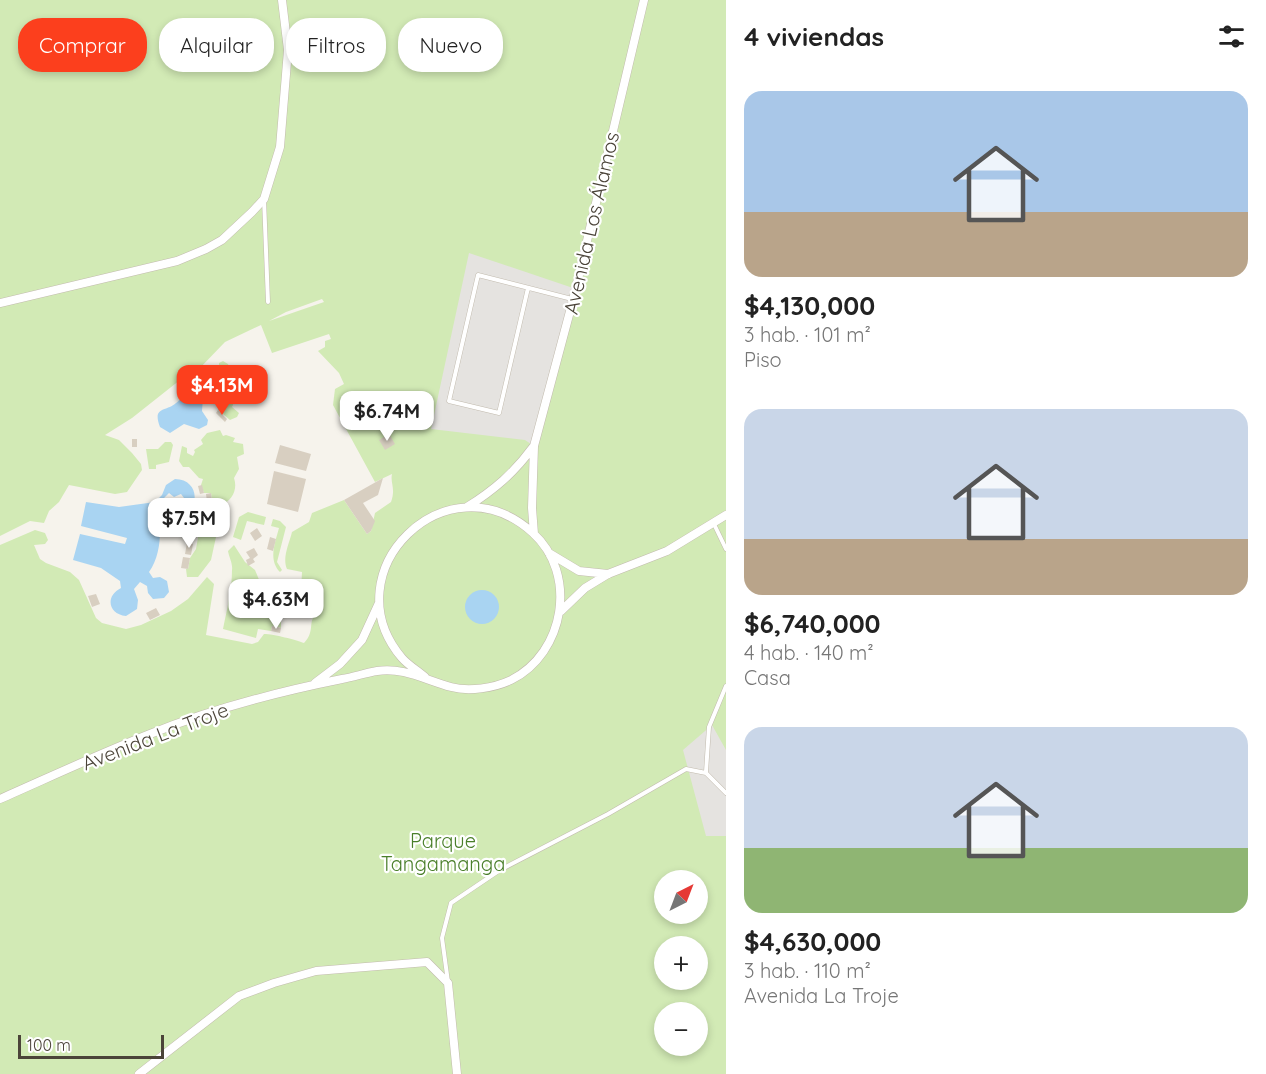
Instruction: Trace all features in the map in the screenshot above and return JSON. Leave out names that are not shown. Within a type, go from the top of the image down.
[{"type":"street","points":[[0,303],[177,261],[222,240],[264,199],[280,147],[288,50],[282,0]]},
{"type":"street","name":"Avenida Los Álamos","points":[[534,534],[532,508],[534,446],[573,300],[644,0]]},
{"type":"street","name":"Avenida Los Álamos","points":[[467,507],[505,480],[534,446]]},
{"type":"street","points":[[467,507],[491,510],[514,519],[534,534],[549,553],[560,581],[561,611],[552,639],[535,663],[511,680],[483,689],[453,688],[425,677],[402,658],[386,633],[379,603],[383,572],[397,544],[419,522],[442,512],[467,507]]},
{"type":"street","points":[[561,611],[585,588],[608,573],[667,551],[726,515]]},
{"type":"street","points":[[549,553],[579,571],[608,573]]},
{"type":"street","name":"Avenida La Troje","points":[[313,684],[340,664],[362,640],[379,603]]},
{"type":"street","name":"Avenida La Troje","points":[[0,799],[153,733],[239,705],[313,684],[388,670],[399,670],[425,677]]},
{"type":"street","points":[[139,1074],[239,996],[316,971],[427,962],[448,983],[457,1074]]},
{"type":"lane","points":[[264,199],[268,302]]},
{"type":"lane","points":[[528,288],[498,413],[449,401],[478,275],[528,288],[573,300]]},
{"type":"lane","points":[[713,522],[726,549]]},
{"type":"lane","points":[[706,772],[709,727],[726,686]]},
{"type":"lane","points":[[448,983],[442,938],[450,903],[500,870],[608,814],[686,769],[706,772],[726,793]]},
{"type":"green space","name":"Parque Tangamanga","points":[[0,0],[726,0],[726,1074],[0,1074],[0,545],[35,530],[45,533],[48,540],[45,544],[34,545],[40,559],[70,572],[79,580],[96,618],[102,623],[126,629],[141,625],[171,611],[188,599],[207,577],[214,584],[206,635],[252,644],[258,642],[264,634],[268,634],[304,643],[315,615],[301,591],[302,572],[287,569],[285,560],[292,532],[309,522],[312,513],[344,500],[367,534],[371,531],[375,513],[391,502],[392,474],[375,482],[333,405],[335,389],[344,384],[339,373],[318,351],[325,347],[325,341],[331,339],[329,334],[272,353],[261,325],[225,342],[198,370],[180,380],[132,418],[105,435],[119,440],[141,464],[142,470],[127,492],[115,494],[69,485],[59,502],[49,511],[44,523],[30,521],[0,536]],"holes":[[[322,299],[324,302],[269,321],[286,312]]]},
{"type":"green space","points":[[223,361],[228,364],[233,379],[233,392],[236,398],[232,407],[239,413],[237,417],[230,420],[218,410],[219,406],[213,401],[213,395],[217,391],[212,383],[217,377],[212,374]]},
{"type":"green space","points":[[220,430],[223,436],[235,438],[233,442],[243,444],[244,454],[237,457],[239,469],[234,478],[233,495],[220,506],[212,501],[211,493],[204,493],[201,485],[203,479],[199,478],[189,467],[183,467],[179,461],[182,446],[187,448],[187,453],[193,456],[194,450],[203,444],[201,440],[207,433]]},
{"type":"green space","points":[[165,442],[171,442],[173,445],[169,462],[156,465],[156,469],[149,469],[146,449],[158,449]]},
{"type":"green space","points":[[203,509],[221,514],[211,560],[198,577],[187,577],[186,569],[196,549]]},
{"type":"green space","points":[[248,512],[266,517],[264,525],[247,521],[241,540],[233,537],[239,517]]},
{"type":"green space","points":[[273,519],[280,521],[286,527],[277,562],[282,570],[280,572],[273,557],[279,528],[271,526]]},
{"type":"green space","points":[[234,545],[245,562],[255,570],[260,582],[285,590],[291,602],[287,607],[281,608],[281,628],[272,626],[271,631],[258,629],[256,638],[223,629],[232,577],[232,565],[228,551]]},
{"type":"shaded area","points":[[469,253],[576,289],[534,446],[525,440],[431,429]]},
{"type":"shaded area","points":[[712,725],[726,750],[726,836],[706,836],[683,750]]},
{"type":"water","points":[[191,391],[199,393],[203,398],[202,411],[208,420],[207,425],[199,429],[184,424],[170,433],[160,427],[158,416],[161,410],[172,406]]},
{"type":"water","points":[[175,479],[183,480],[193,489],[195,496],[191,507],[186,511],[177,512],[165,509],[159,513],[159,544],[156,558],[149,572],[153,578],[160,577],[167,581],[169,592],[164,598],[153,599],[148,593],[147,586],[140,582],[134,589],[138,600],[137,609],[126,616],[120,615],[112,608],[111,600],[112,595],[121,588],[120,581],[101,568],[73,560],[80,534],[125,544],[127,538],[81,526],[86,502],[119,507],[155,502],[162,495],[166,485]],"holes":[[[169,493],[174,497],[181,494],[184,501],[179,504],[174,500],[167,502],[164,498]]]},
{"type":"water","points":[[482,590],[494,595],[499,607],[494,619],[482,624],[470,619],[465,607],[470,595]]},
{"type":"building","points":[[218,410],[227,419],[225,422],[216,413]]},
{"type":"building","points":[[389,434],[395,444],[385,450],[379,440]]},
{"type":"building","points":[[132,439],[137,439],[137,447],[132,447]]},
{"type":"building","points":[[280,445],[311,454],[306,471],[275,463]]},
{"type":"building","points":[[274,471],[306,479],[298,512],[267,504]]},
{"type":"building","points":[[383,478],[378,495],[363,503],[375,521],[371,531],[367,534],[344,500]]},
{"type":"building","points":[[202,485],[204,493],[200,494],[198,486]]},
{"type":"building","points":[[211,493],[212,501],[207,502],[206,494]]},
{"type":"building","points":[[193,515],[200,517],[197,528],[190,526]]},
{"type":"building","points":[[257,528],[262,536],[255,541],[250,533]]},
{"type":"building","points":[[270,537],[276,539],[273,551],[267,549]]},
{"type":"building","points":[[187,543],[193,544],[191,555],[185,554]]},
{"type":"building","points":[[254,548],[258,555],[253,559],[255,562],[248,566],[246,560],[250,558],[246,552]]},
{"type":"building","points":[[183,557],[190,558],[188,569],[181,568]]},
{"type":"building","points":[[96,594],[100,604],[92,607],[88,596]]},
{"type":"building","points":[[156,608],[160,615],[150,620],[146,613]]},
{"type":"building","points":[[272,626],[281,628],[280,633],[271,631]]}]
